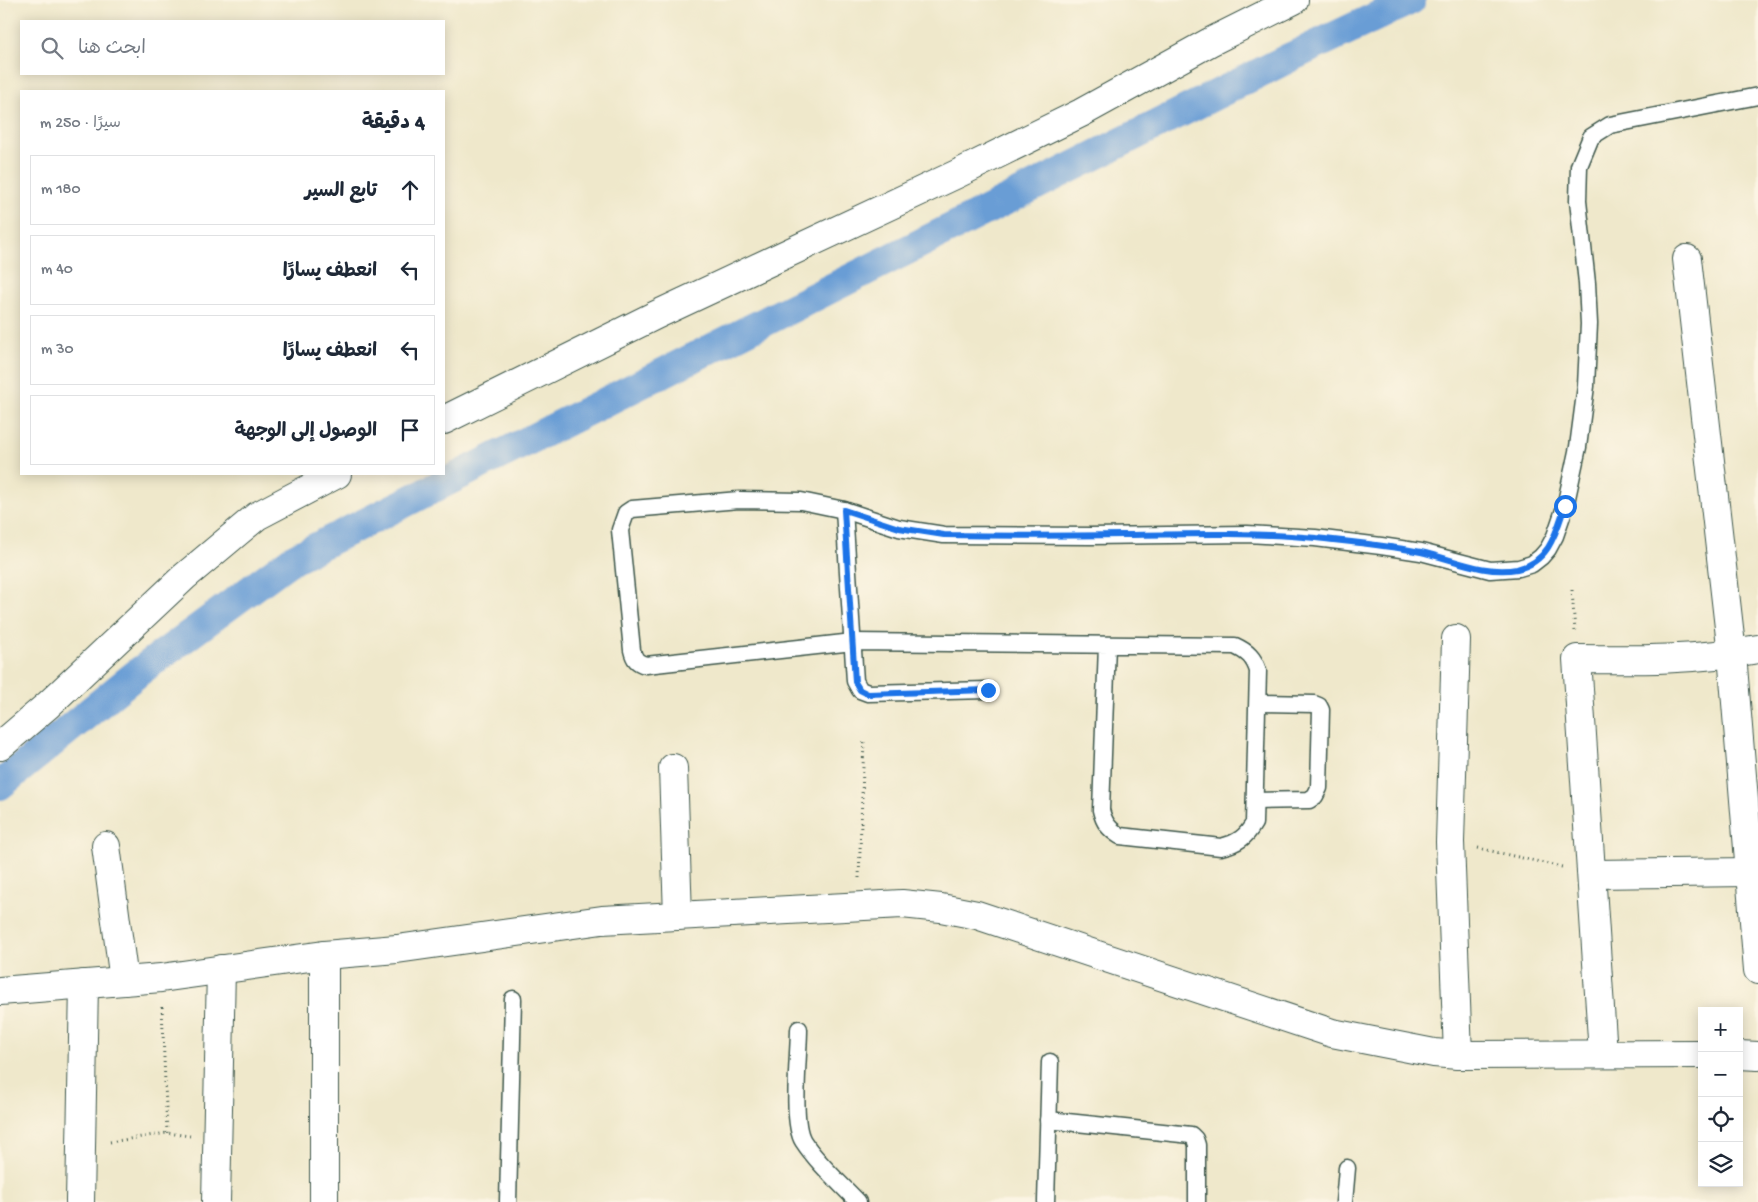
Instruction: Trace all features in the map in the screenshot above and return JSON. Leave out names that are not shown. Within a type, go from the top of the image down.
[{"type":"street","points":[[445,420],[656,316],[1081,113],[1210,42],[1294,0]]},
{"type":"street","points":[[1687,259],[1745,652],[1750,872],[1758,970]]},
{"type":"street","points":[[0,746],[48,706],[184,577],[257,516],[335,475]]},
{"type":"street","points":[[1456,638],[1450,842],[1458,1055]]},
{"type":"street","points":[[1603,1054],[1577,659],[1657,660],[1745,652]]},
{"type":"street","points":[[672,768],[678,916]]},
{"type":"street","points":[[106,846],[124,981]]},
{"type":"street","points":[[1592,874],[1750,872]]},
{"type":"street","points":[[0,991],[160,978],[324,955],[397,949],[602,920],[902,904],[941,908],[977,915],[1332,1033],[1434,1053],[1458,1055],[1698,1054]]},
{"type":"street","points":[[324,955],[324,1202]]},
{"type":"street","points":[[216,1202],[221,969]]},
{"type":"street","points":[[80,1202],[84,984]]},
{"type":"street","points":[[1743,1055],[1758,1056]]},
{"type":"lane","points":[[1107,645],[1101,810],[1104,821],[1110,830],[1120,836],[1221,847],[1235,844],[1247,835],[1254,823],[1258,671],[1255,660],[1246,651],[1236,646],[853,642],[646,666],[636,661],[632,650],[620,530],[626,513],[632,509],[738,500],[800,501],[844,510],[899,528],[944,535],[1247,534],[1315,538],[1381,546],[1421,552],[1490,570],[1512,569],[1532,564],[1548,549],[1555,536],[1565,506],[1578,447],[1586,386],[1589,324],[1578,201],[1579,166],[1591,137],[1610,125],[1758,96]]},
{"type":"lane","points":[[844,510],[855,682],[860,690],[868,694],[988,690]]},
{"type":"lane","points":[[1255,801],[1309,800],[1315,796],[1319,788],[1321,710],[1319,706],[1314,704],[1258,702]]},
{"type":"lane","points":[[508,1202],[513,999]]},
{"type":"lane","points":[[799,1030],[797,1116],[802,1140],[858,1202]]},
{"type":"lane","points":[[1046,1202],[1050,1062]]},
{"type":"lane","points":[[1048,1120],[1191,1135],[1197,1145],[1197,1202]]},
{"type":"lane","points":[[1344,1202],[1347,1168]]},
{"type":"path","points":[[1572,590],[1577,659]]},
{"type":"path","points":[[858,906],[864,742]]},
{"type":"path","points":[[1450,842],[1592,874]]},
{"type":"path","points":[[81,1146],[167,1133],[160,978]]},
{"type":"waterway","points":[[0,785],[140,671],[291,560],[1291,57],[1411,0]]},
{"type":"route","points":[[988,690],[868,694],[860,690],[855,682],[844,510],[899,528],[944,535],[1247,534],[1315,538],[1421,552],[1473,567],[1506,570],[1532,564],[1541,557],[1555,536],[1565,506]]}]
